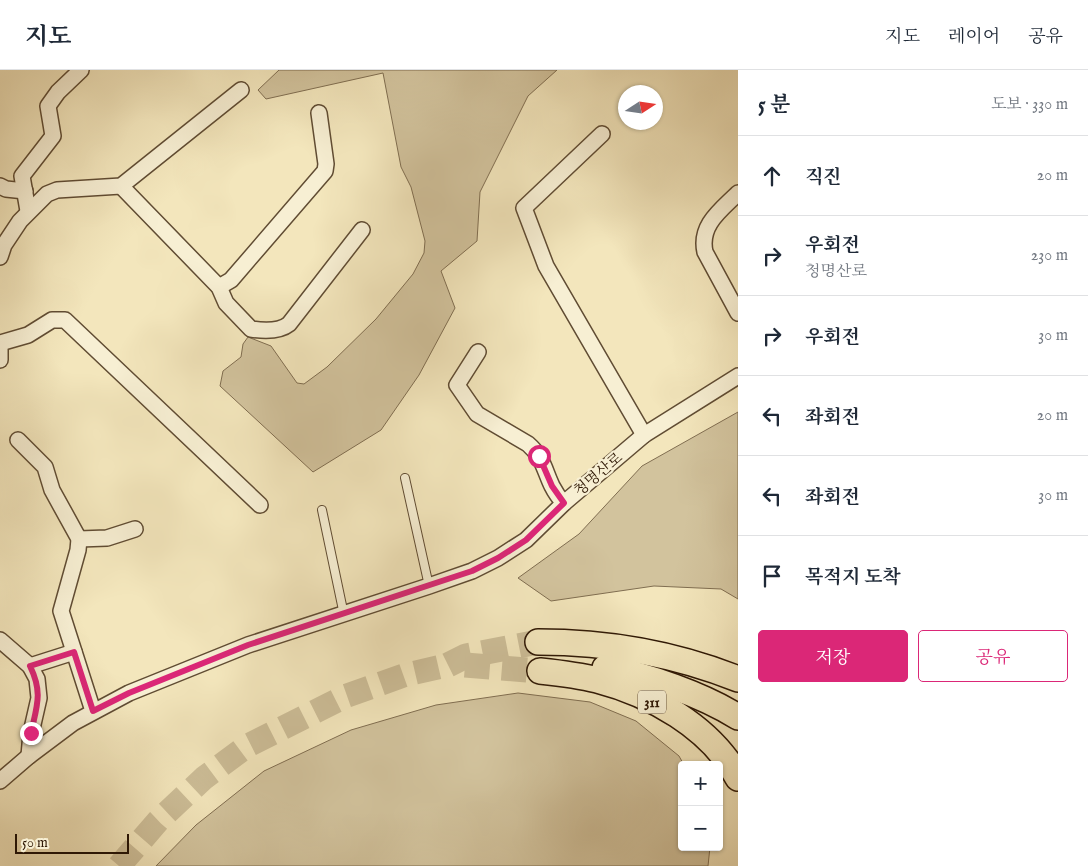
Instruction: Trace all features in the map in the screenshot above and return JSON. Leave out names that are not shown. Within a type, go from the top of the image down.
[{"type":"highway","points":[[538,652],[583,633],[637,637],[688,647],[738,662]]},
{"type":"highway","points":[[538,652],[586,643],[632,648],[692,663],[738,679]]},
{"type":"highway","name":"311","points":[[538,652],[635,675],[700,698],[738,718]]},
{"type":"highway","name":"311","points":[[538,652],[596,679],[621,687],[673,712],[709,739],[738,778]]},
{"type":"street","points":[[28,211],[22,176],[52,136],[48,106],[58,92],[81,70]]},
{"type":"street","points":[[0,257],[4,245],[28,211],[52,192],[121,186],[241,90]]},
{"type":"street","points":[[219,287],[231,280],[325,171],[326,164],[319,112]]},
{"type":"street","points":[[602,134],[524,208],[546,266],[644,435]]},
{"type":"street","points":[[0,186],[6,189],[25,191]]},
{"type":"street","points":[[121,186],[219,287],[226,303],[251,329],[279,330],[285,328],[362,230]]},
{"type":"street","points":[[738,193],[711,220],[703,244],[705,252],[738,313]]},
{"type":"street","points":[[0,360],[0,344],[28,335],[52,320],[65,320],[260,505]]},
{"type":"street","points":[[478,352],[457,385],[478,414],[534,449],[543,463],[552,486],[564,503]]},
{"type":"street","name":"청명산로","points":[[0,781],[52,738],[93,711],[129,693],[248,645],[429,586],[472,571],[498,558],[526,540],[564,503],[644,435],[738,376]]},
{"type":"street","points":[[18,440],[45,467],[52,490],[79,539],[78,550],[61,611],[93,711]]},
{"type":"street","points":[[79,539],[107,538],[135,529]]},
{"type":"street","points":[[2,645],[30,666],[36,679],[39,698],[31,733],[29,756]]},
{"type":"street","points":[[30,666],[74,652]]},
{"type":"lane","points":[[405,478],[429,586]]},
{"type":"lane","points":[[322,510],[344,614]]},
{"type":"shaded area","points":[[279,70],[557,70],[528,96],[480,192],[477,241],[441,271],[455,308],[419,375],[381,430],[313,472],[220,386],[223,371],[241,357],[243,344],[248,337],[271,346],[297,383],[304,384],[327,367],[376,319],[413,274],[424,253],[425,241],[411,187],[401,167],[383,73],[266,99],[258,90]]},
{"type":"shaded area","points":[[738,412],[738,599],[721,589],[654,586],[551,601],[518,578],[579,534],[642,466]]},
{"type":"shaded area","points":[[518,693],[590,702],[636,721],[679,756],[682,761],[678,761],[678,851],[710,851],[708,866],[156,866],[196,825],[264,771],[351,730],[436,705]]},
{"type":"tunnel","points":[[448,665],[466,656],[538,642]]},
{"type":"tunnel","points":[[119,866],[158,821],[204,778],[247,746],[346,696],[405,675],[448,665]]},
{"type":"tunnel","points":[[465,665],[540,671]]},
{"type":"route","points":[[31,733],[39,698],[36,679],[30,666],[74,652],[93,711],[129,693],[248,645],[429,586],[472,571],[498,558],[526,540],[564,503],[552,486],[539,456]]}]
